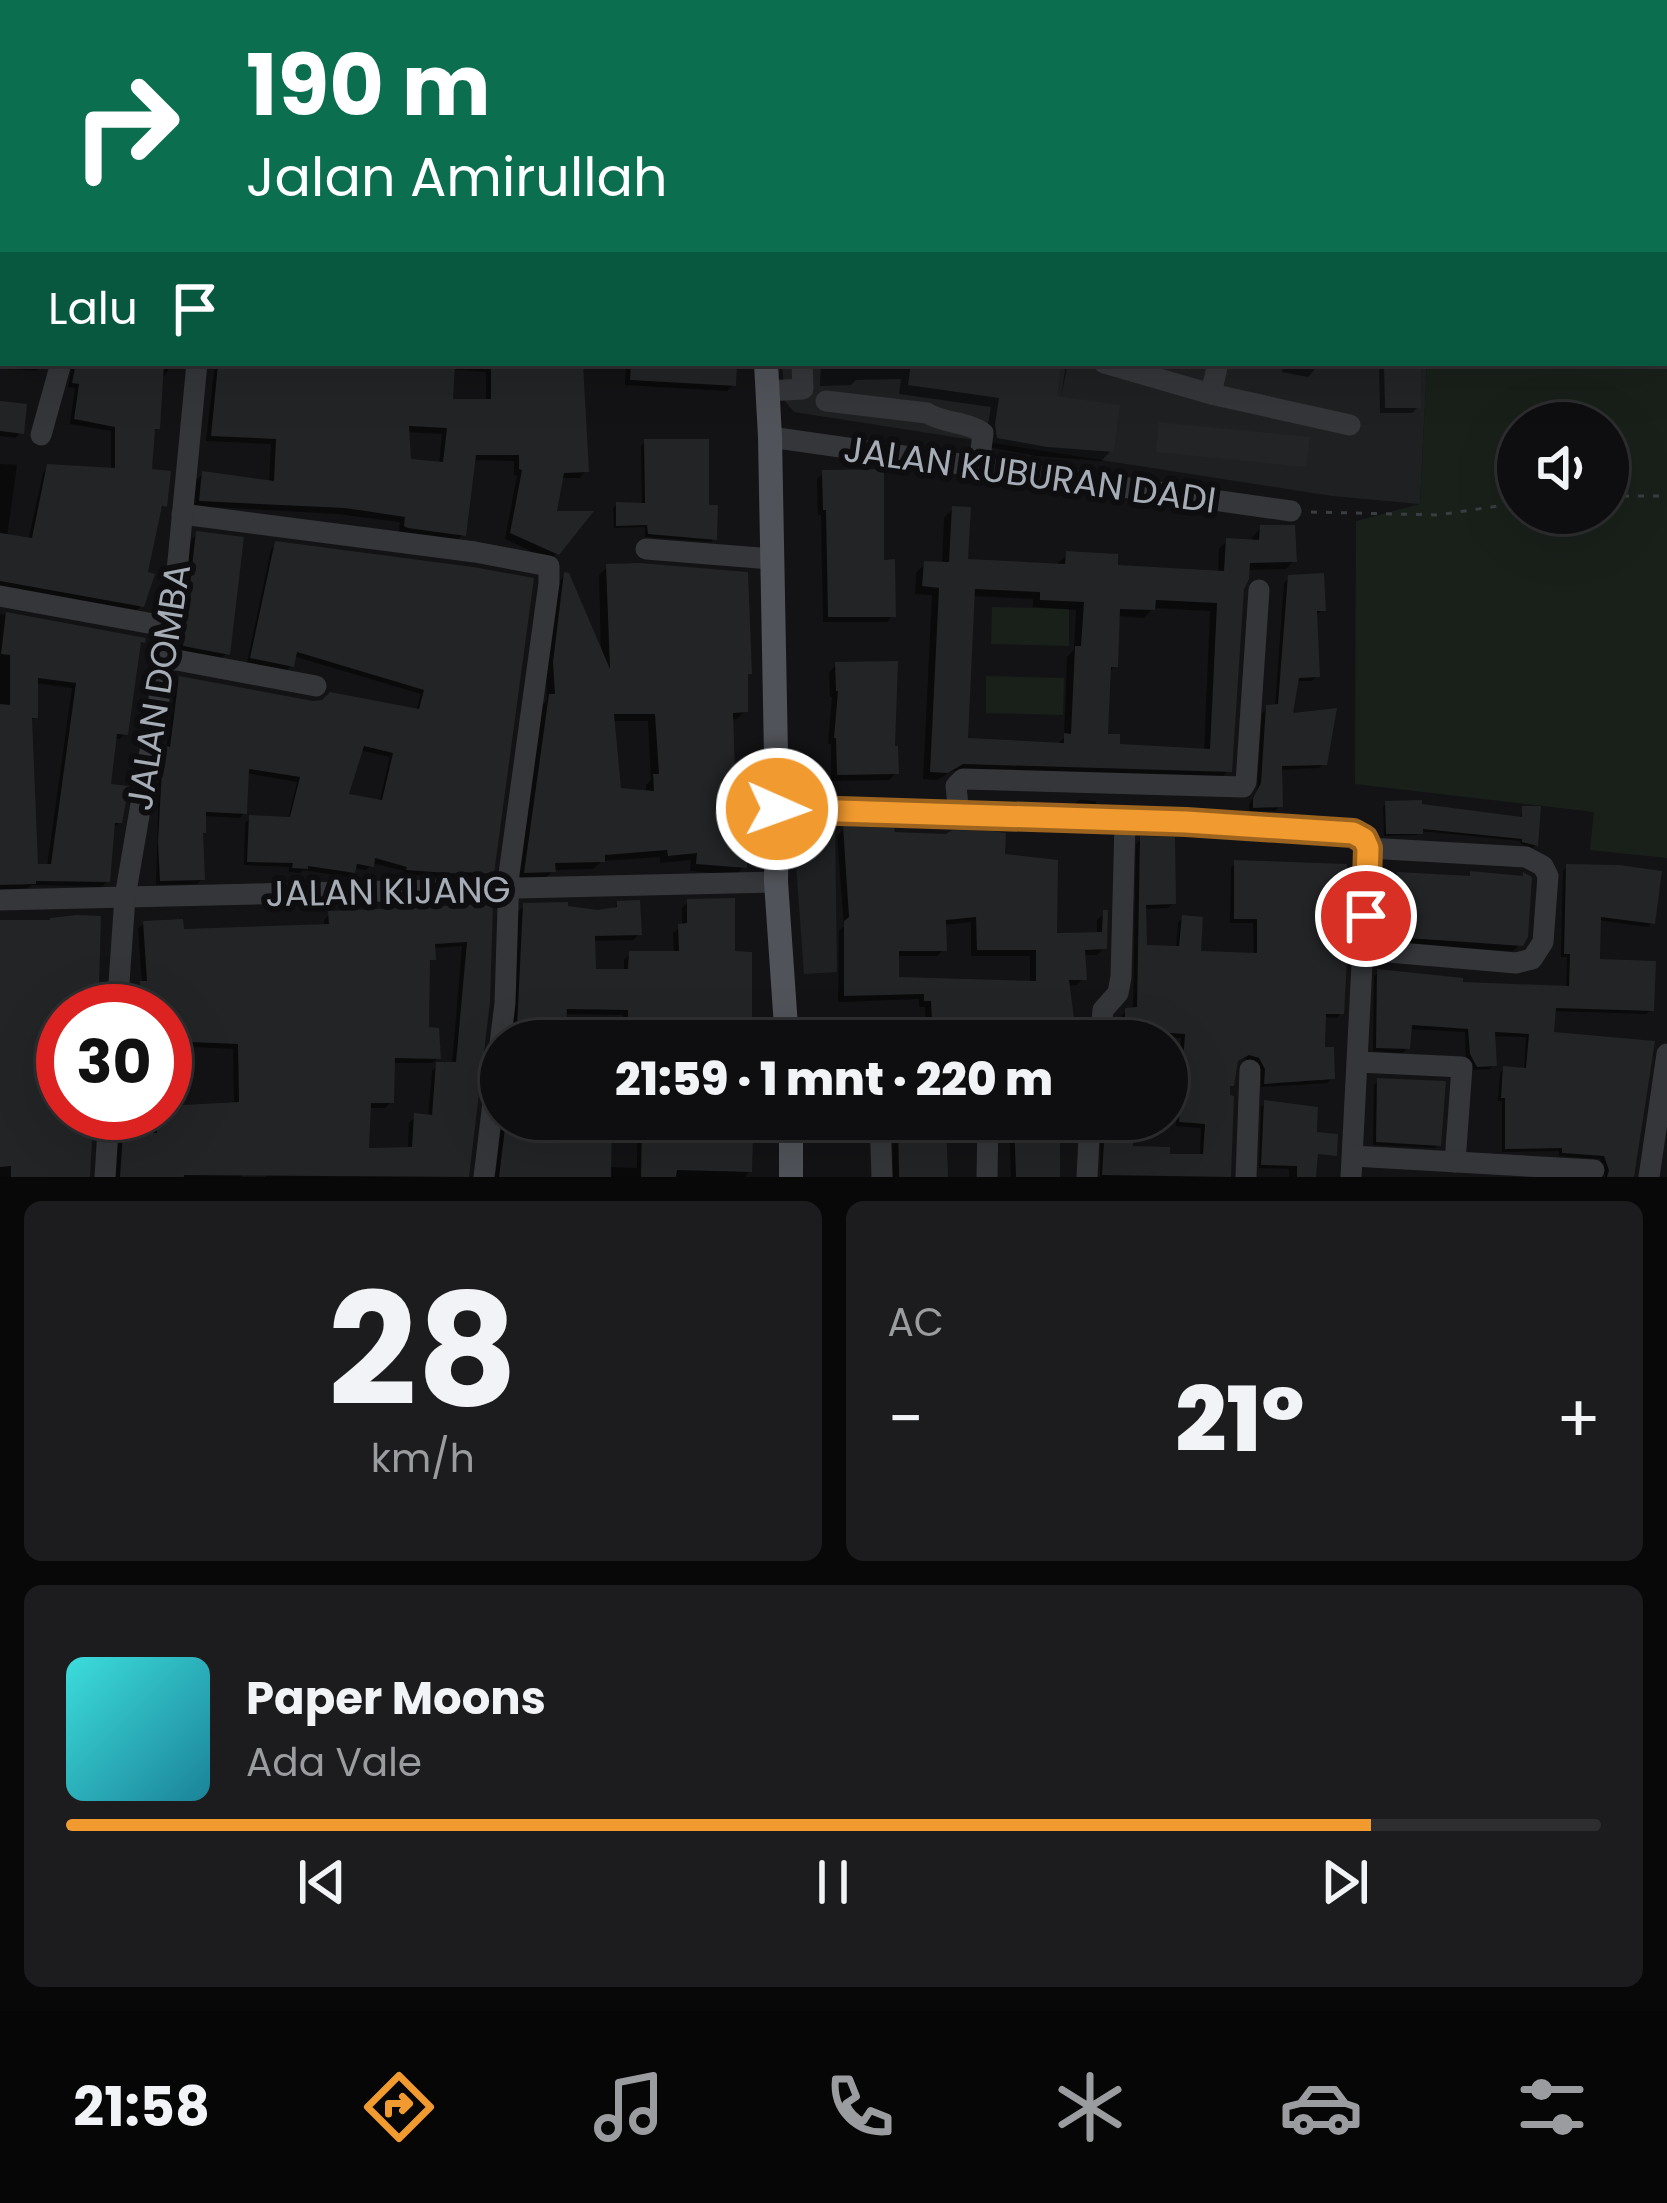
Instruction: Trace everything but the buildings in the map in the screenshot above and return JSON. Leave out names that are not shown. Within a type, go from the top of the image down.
[{"type":"main road","points":[[766,366],[776,882],[786,1020]]},
{"type":"main road","points":[[791,1140],[791,1177]]},
{"type":"street","points":[[41,435],[60,366]]},
{"type":"street","name":"JALAN DOMBA","points":[[119,984],[125,897],[170,627],[197,366]]},
{"type":"street","points":[[767,391],[803,389],[802,366]]},
{"type":"street","points":[[1114,366],[1210,394],[1350,425]]},
{"type":"street","points":[[1210,394],[1217,366]]},
{"type":"street","points":[[826,401],[927,413],[940,421],[976,428],[983,433],[979,467]]},
{"type":"street","name":"JALAN KUBURAN DADI","points":[[770,437],[1291,511]]},
{"type":"street","points":[[182,514],[549,566],[508,881],[506,1003],[484,1177]]},
{"type":"street","points":[[646,549],[772,559]]},
{"type":"street","points":[[958,815],[956,786],[964,779],[1243,787],[1259,590]]},
{"type":"street","points":[[0,596],[170,627]]},
{"type":"street","points":[[166,658],[316,686]]},
{"type":"street","points":[[1185,787],[1186,822]]},
{"type":"street","points":[[777,809],[1186,822],[1353,833],[1368,848],[1352,1167],[1456,1162],[1555,1172],[1594,1170]]},
{"type":"street","points":[[1102,1020],[1103,1010],[1118,993],[1120,977],[1125,822]]},
{"type":"street","points":[[1365,950],[1516,963],[1532,959],[1543,942],[1548,876],[1543,866],[1526,857],[1368,848]]},
{"type":"street","name":"JALAN KIJANG","points":[[0,901],[508,881],[776,882]]},
{"type":"street","points":[[1649,1177],[1667,1054]]},
{"type":"street","points":[[1358,1062],[1462,1067],[1456,1162]]},
{"type":"street","points":[[1246,1177],[1250,1070]]},
{"type":"street","points":[[105,1177],[107,1140]]},
{"type":"street","points":[[881,1140],[882,1177]]},
{"type":"street","points":[[987,1177],[988,1140]]},
{"type":"street","points":[[1087,1177],[1089,1140]]},
{"type":"path","points":[[1629,496],[1667,496]]},
{"type":"path","points":[[1291,511],[1438,515],[1497,506]]},
{"type":"shaded area","points":[[782,366],[1066,366],[1061,397],[1067,366],[1427,366],[1420,504],[1332,496],[794,412],[785,401]]},
{"type":"shaded area","points":[[1427,366],[1667,366],[1667,858],[1590,850],[1594,812],[1355,784],[1356,521],[1420,504]]},
{"type":"shaded area","points":[[992,607],[1069,609],[1069,646],[991,644]]},
{"type":"shaded area","points":[[986,676],[1064,678],[1063,715],[986,713]]},
{"type":"shaded area","points":[[793,823],[835,826],[837,972],[804,974]]},
{"type":"route","points":[[777,809],[1186,822],[1353,833],[1368,848],[1366,916]]}]
